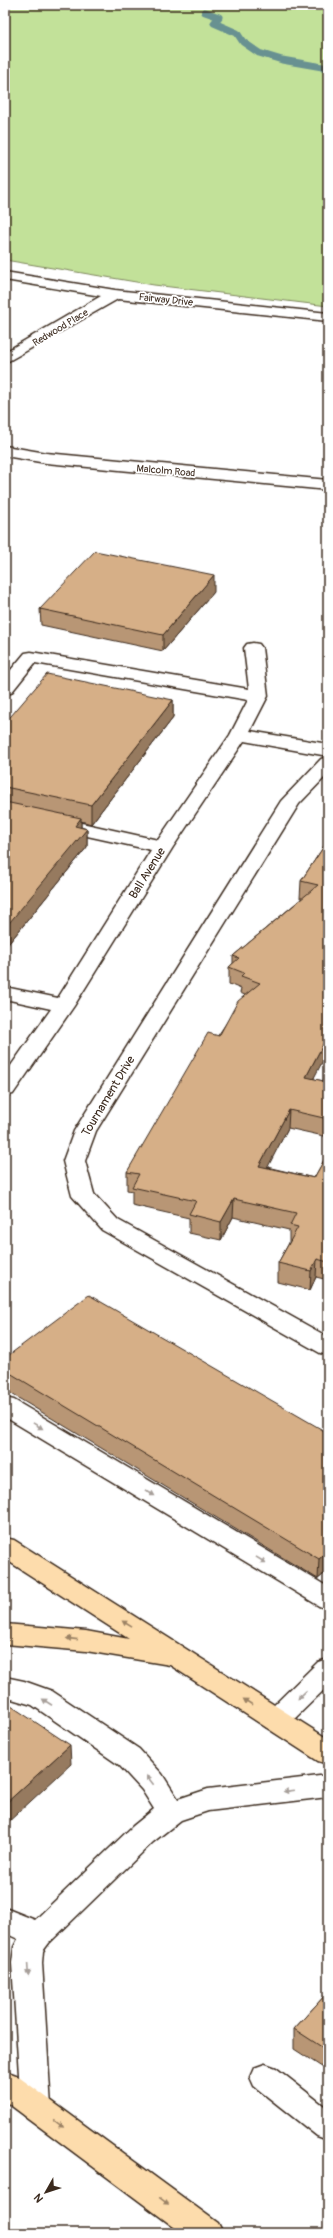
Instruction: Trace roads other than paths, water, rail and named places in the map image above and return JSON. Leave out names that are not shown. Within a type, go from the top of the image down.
[{"type":"highway","points":[[5,1547],[328,1754]]},
{"type":"highway","points":[[5,1634],[86,1640],[179,1658]]},
{"type":"highway","points":[[5,2084],[207,2233]]},
{"type":"street","name":"Fairway Drive","points":[[5,276],[115,294],[328,317]]},
{"type":"street","name":"Redwood Place","points":[[5,358],[115,294]]},
{"type":"street","name":"Malcolm Road","points":[[5,451],[46,458],[328,485]]},
{"type":"street","points":[[5,689],[31,657],[259,696],[253,648]]},
{"type":"street","name":"Ball Avenue","points":[[5,1089],[64,1006],[163,847],[239,735],[259,696]]},
{"type":"street","points":[[239,735],[328,750]]},
{"type":"street","name":"Tournament Drive","points":[[328,763],[291,801],[85,1131],[74,1161],[83,1196],[110,1225],[328,1347]]},
{"type":"street","points":[[5,812],[163,847]]},
{"type":"street","points":[[5,993],[64,1006]]},
{"type":"street","points":[[5,1406],[328,1600]]},
{"type":"street","points":[[276,1720],[328,1669]]},
{"type":"street","points":[[5,1687],[24,1691],[42,1698],[129,1757],[152,1782],[171,1812]]},
{"type":"street","points":[[36,2107],[27,1963],[29,1947],[39,1935],[143,1834],[171,1812],[208,1800],[328,1786]]},
{"type":"street","points":[[5,1920],[39,1935]]},
{"type":"street","points":[[265,2077],[328,2127]]},
{"type":"waterway","points":[[205,12],[219,17],[214,23],[237,33],[243,42],[259,53],[282,60],[328,68]]}]
